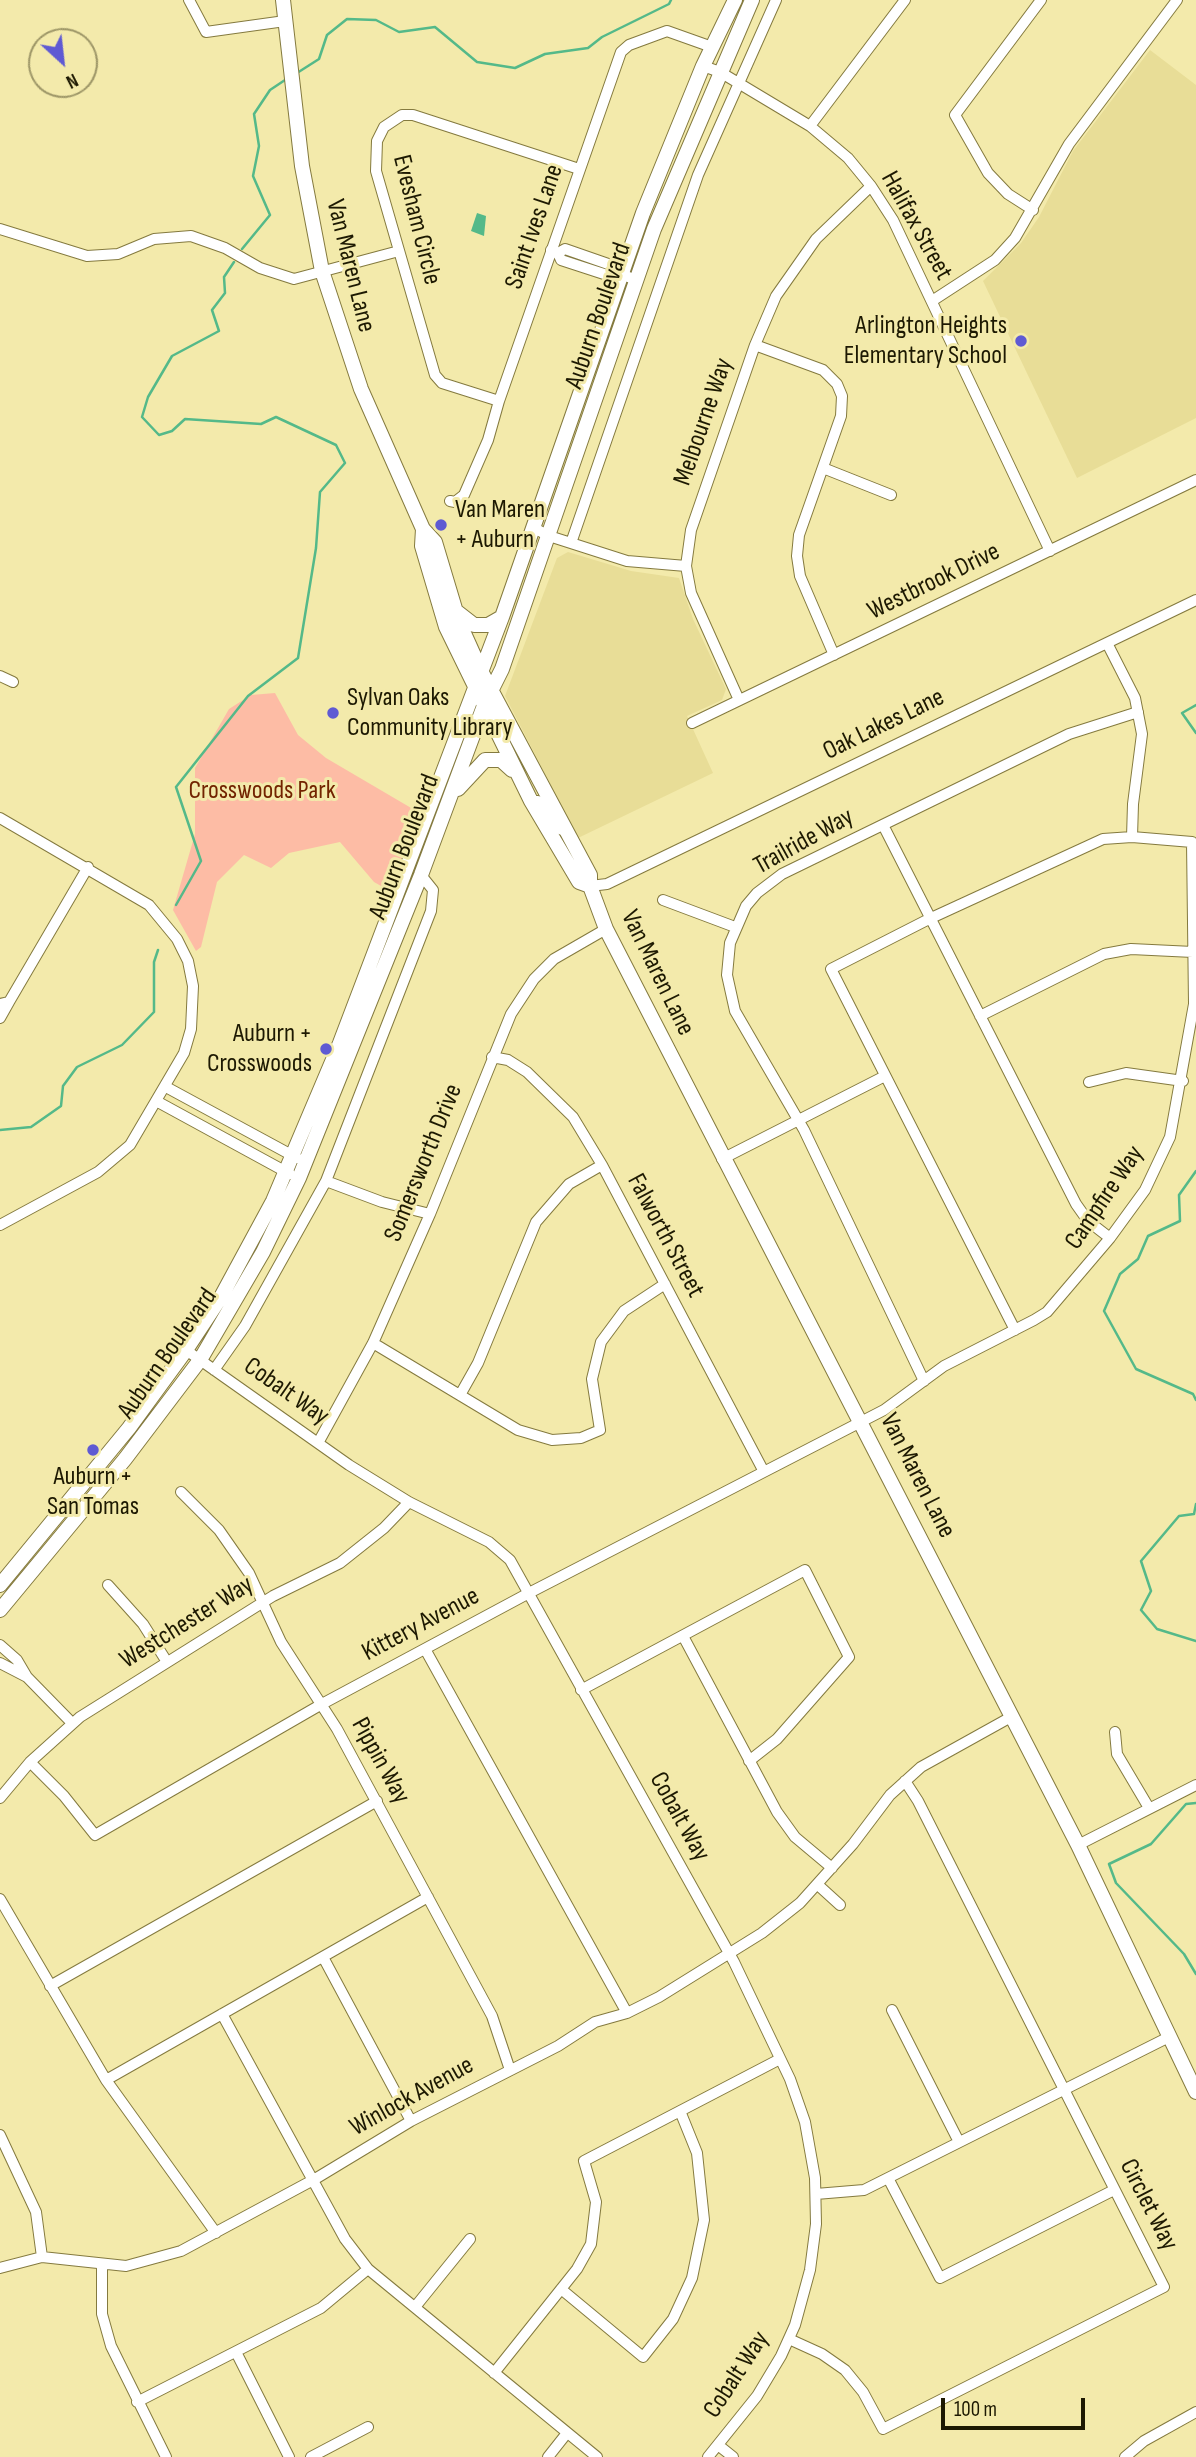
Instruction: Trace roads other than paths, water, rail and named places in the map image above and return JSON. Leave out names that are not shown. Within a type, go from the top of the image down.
[{"type":"main road","name":"Van Maren Lane","points":[[283,0],[311,221],[322,271],[357,380],[423,529],[435,542],[485,704],[531,801],[579,882],[590,886]]},
{"type":"main road","name":"Auburn Boulevard","points":[[299,1159],[345,1030],[502,617],[618,274],[703,66],[735,0]]},
{"type":"main road","name":"Auburn Boulevard","points":[[0,1610],[125,1459],[200,1360],[263,1252],[292,1175],[421,875],[550,536],[654,229],[752,0]]},
{"type":"main road","name":"Van Maren Lane","points":[[423,529],[422,546],[446,626],[478,678],[492,689],[590,875],[590,886],[606,929],[1078,1845],[1196,2092]]},
{"type":"main road","points":[[456,611],[474,625],[488,625],[502,617]]},
{"type":"main road","points":[[449,801],[485,760],[502,760],[519,777]]},
{"type":"main road","name":"Auburn Boulevard","points":[[0,1585],[129,1428],[186,1350],[292,1175]]},
{"type":"street","points":[[189,0],[206,32],[285,21]]},
{"type":"street","points":[[571,543],[698,175],[776,0]]},
{"type":"street","points":[[810,126],[905,0]]},
{"type":"street","points":[[1033,210],[1009,194],[988,173],[955,114],[1041,0]]},
{"type":"street","points":[[932,301],[995,260],[1033,210],[1069,144],[1177,0]]},
{"type":"street","name":"Saint Ives Lane","points":[[450,501],[455,502],[464,495],[488,440],[499,401],[554,252],[579,169],[621,51],[629,45],[667,31],[712,47]]},
{"type":"street","name":"Halifax Street","points":[[703,66],[720,72],[738,85],[779,105],[810,126],[848,158],[871,186],[892,220],[932,301],[1050,551]]},
{"type":"street","name":"Evesham Circle","points":[[499,401],[442,383],[435,375],[376,171],[374,152],[384,127],[402,115],[413,115],[579,169]]},
{"type":"street","name":"Melbourne Way","points":[[739,700],[693,601],[685,566],[691,530],[755,345],[776,296],[816,239],[871,186]]},
{"type":"street","points":[[0,229],[87,256],[118,254],[154,239],[191,236],[225,248],[260,268],[294,279],[399,251]]},
{"type":"street","points":[[554,252],[565,249],[611,265],[618,274],[637,280]]},
{"type":"street","points":[[755,345],[823,370],[838,384],[842,410],[799,536],[797,556],[800,576],[834,655]]},
{"type":"street","points":[[823,468],[891,495]]},
{"type":"street","name":"Westbrook Drive","points":[[692,723],[1196,481]]},
{"type":"street","points":[[534,528],[550,536],[627,561],[685,566]]},
{"type":"street","name":"Oak Lakes Lane","points":[[590,886],[607,884],[1196,600]]},
{"type":"street","points":[[1015,1330],[831,969],[1079,847],[1103,839],[1132,837],[1133,804],[1142,734],[1135,698],[1107,643]]},
{"type":"street","points":[[0,676],[13,682]]},
{"type":"street","name":"Trailride Way","points":[[924,1381],[799,1121],[735,1011],[729,993],[727,959],[735,927],[746,906],[769,882],[1069,734],[1138,712]]},
{"type":"street","points":[[531,801],[538,801],[556,828],[566,831]]},
{"type":"street","points":[[0,818],[149,905],[177,939],[188,961],[193,986],[191,1029],[184,1053],[158,1102],[130,1145],[110,1164],[0,1225]]},
{"type":"street","points":[[883,825],[1076,1204],[1088,1220],[1110,1238]]},
{"type":"street","name":"Campfire Way","points":[[862,1422],[893,1404],[944,1367],[1015,1330],[1058,1302],[1145,1190],[1163,1157],[1176,1115],[1195,1003],[1192,842],[1132,837]]},
{"type":"street","points":[[0,1018],[5,1003],[88,867]]},
{"type":"street","points":[[215,1370],[251,1315],[326,1181],[431,911],[433,890],[421,875]]},
{"type":"street","points":[[663,900],[735,927]]},
{"type":"street","name":"Somersworth Drive","points":[[318,1443],[373,1343],[430,1214],[511,1014],[534,979],[554,959],[606,929]]},
{"type":"street","points":[[979,1016],[1104,954],[1131,949],[1193,952]]},
{"type":"street","name":"Falworth Street","points":[[492,1057],[509,1060],[552,1093],[573,1117],[602,1165],[762,1470]]},
{"type":"street","points":[[1089,1082],[1126,1073],[1182,1081]]},
{"type":"street","points":[[722,1158],[885,1076]]},
{"type":"street","points":[[166,1087],[299,1159]]},
{"type":"street","points":[[158,1102],[292,1175]]},
{"type":"street","points":[[460,1395],[478,1363],[536,1222],[569,1184],[602,1165]]},
{"type":"street","points":[[326,1181],[382,1202],[430,1214]]},
{"type":"street","points":[[373,1343],[531,1436],[567,1440],[600,1430],[592,1371],[601,1342],[624,1311],[665,1284]]},
{"type":"street","name":"Cobalt Way","points":[[186,1350],[318,1443],[409,1502],[500,1550],[529,1593],[728,1953],[780,2059],[805,2122],[816,2194],[810,2270],[789,2339],[757,2396],[708,2457]]},
{"type":"street","name":"Kittery Avenue","points":[[30,1762],[64,1796],[95,1835],[322,1704],[762,1470],[862,1422]]},
{"type":"street","name":"Pippin Way","points":[[181,1492],[235,1551],[264,1603],[281,1642],[322,1704],[377,1801],[492,2016],[510,2070]]},
{"type":"street","name":"Westchester Way","points":[[0,1798],[30,1762],[72,1723],[264,1603],[340,1563],[384,1528],[409,1502]]},
{"type":"street","points":[[581,1690],[805,1570],[849,1657],[777,1739],[750,1761]]},
{"type":"street","points":[[108,1585],[130,1607],[167,1662]]},
{"type":"street","points":[[683,1636],[786,1825],[832,1868]]},
{"type":"street","points":[[0,1645],[17,1660],[27,1677],[72,1723]]},
{"type":"street","points":[[425,1649],[627,2013]]},
{"type":"street","points":[[0,1663],[27,1677]]},
{"type":"street","name":"Winlock Avenue","points":[[0,2268],[42,2258],[126,2266],[163,2258],[315,2179],[411,2121],[558,2046],[595,2022],[627,2013],[686,1982],[782,1918],[818,1885],[905,1781],[946,1751],[1012,1717]]},
{"type":"street","points":[[1115,1732],[1117,1754],[1149,1808]]},
{"type":"street","name":"Circlet Way","points":[[789,2339],[822,2354],[845,2370],[863,2392],[883,2429],[1164,2287],[918,1801],[905,1781]]},
{"type":"street","points":[[1078,1845],[1196,1785]]},
{"type":"street","points":[[50,1986],[377,1801]]},
{"type":"street","points":[[818,1885],[840,1905]]},
{"type":"street","points":[[106,2080],[428,1897]]},
{"type":"street","points":[[0,1899],[106,2080],[216,2232]]},
{"type":"street","points":[[323,1957],[411,2121]]},
{"type":"street","points":[[892,2010],[959,2142]]},
{"type":"street","points":[[222,2014],[315,2179],[345,2239],[368,2269],[597,2457]]},
{"type":"street","points":[[816,2194],[857,2192],[1169,2037]]},
{"type":"street","points":[[494,2373],[585,2257],[594,2230],[594,2188],[584,2161],[780,2059]]},
{"type":"street","points":[[561,2289],[643,2357],[673,2319],[692,2278],[704,2220],[703,2186],[697,2153],[680,2110]]},
{"type":"street","points":[[0,2135],[36,2212],[42,2258]]},
{"type":"street","points":[[887,2178],[940,2278],[1114,2190]]},
{"type":"street","points":[[415,2307],[470,2239]]},
{"type":"street","points":[[102,2265],[102,2314],[111,2346],[166,2457]]},
{"type":"street","points":[[137,2402],[308,2315],[342,2294],[368,2269]]},
{"type":"street","points":[[236,2352],[289,2457]]},
{"type":"street","points":[[1125,2457],[1144,2441],[1196,2412]]},
{"type":"street","points":[[311,2457],[368,2427]]},
{"type":"street","points":[[548,2457],[568,2433]]},
{"type":"street","points":[[718,2445],[733,2457]]},
{"type":"waterway","points":[[297,73],[319,59],[327,35],[347,19],[376,20],[399,32],[435,27],[477,62],[515,68],[545,54],[588,48],[602,37],[669,4],[671,0]]},
{"type":"waterway","points":[[242,249],[270,215],[253,176],[259,146],[254,114],[270,90],[288,78]]},
{"type":"waterway","points":[[176,905],[201,861],[176,787],[248,696],[298,658],[316,548],[320,492],[345,463],[336,445],[276,417],[261,424],[185,419],[172,431],[159,435],[142,417],[148,397],[172,356],[219,331],[212,310],[225,293],[224,277],[234,262]]},
{"type":"waterway","points":[[1196,705],[1182,713],[1196,733]]},
{"type":"waterway","points":[[0,1130],[31,1127],[61,1106],[63,1086],[77,1067],[122,1045],[154,1012],[154,962],[158,950]]},
{"type":"waterway","points":[[1196,1171],[1179,1195],[1180,1221],[1148,1236],[1138,1259],[1120,1274],[1104,1311],[1136,1369],[1193,1394],[1196,1400]]},
{"type":"waterway","points":[[1196,1504],[1194,1514],[1179,1516],[1141,1561],[1151,1591],[1141,1610],[1157,1629],[1196,1641]]},
{"type":"waterway","points":[[1196,1803],[1186,1804],[1151,1844],[1109,1864],[1116,1883],[1184,1954],[1196,1974]]},
{"type":"place","name":"Arlington Heights Elementary School","points":[[1021,341]]},
{"type":"place","name":"Van Maren + Auburn","points":[[441,525]]},
{"type":"place","name":"Sylvan Oaks Community Library","points":[[333,713]]},
{"type":"place","name":"Auburn + Crosswoods","points":[[326,1049]]},
{"type":"place","name":"Auburn + San Tomas","points":[[93,1450]]},
{"type":"park label","name":"Crosswoods Park","points":[[262,791]]}]
